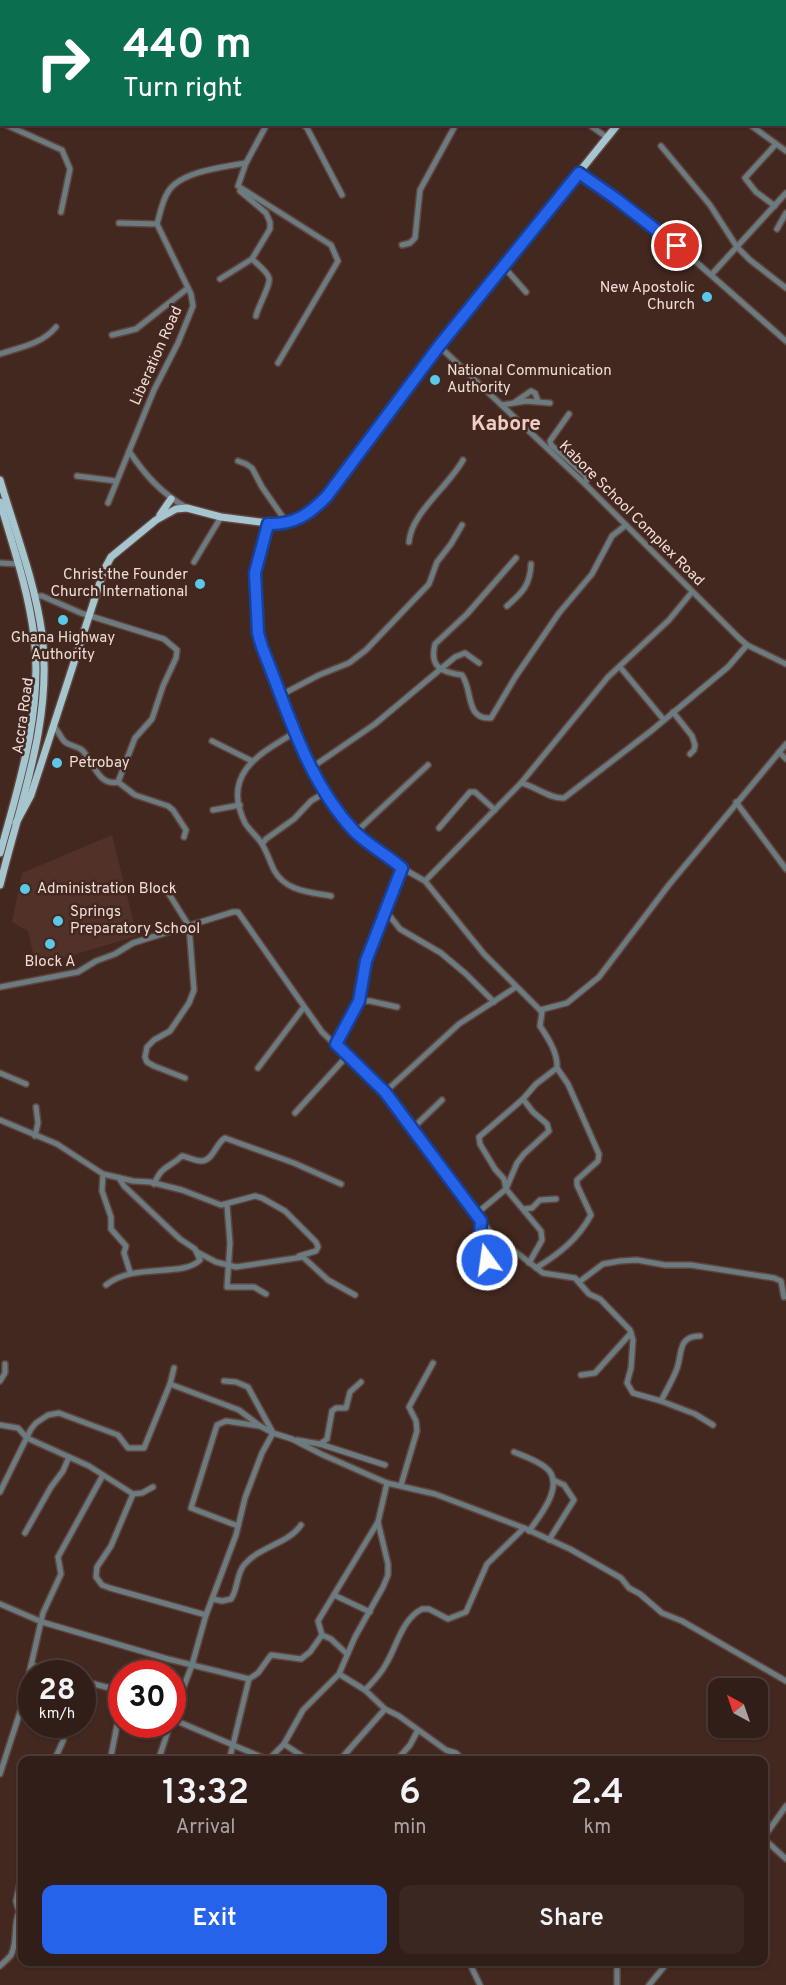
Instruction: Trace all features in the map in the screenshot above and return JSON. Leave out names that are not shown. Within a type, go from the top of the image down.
[{"type":"main road","points":[[16,823],[36,782],[104,570],[111,557],[156,520],[171,511],[187,508],[221,517],[268,524],[298,520],[313,511],[327,496],[439,346],[617,126]]},
{"type":"main road","name":"Accra Road","points":[[0,480],[34,596],[42,636],[44,668],[38,738],[0,885]]},
{"type":"main road","points":[[156,520],[171,499]]},
{"type":"main road","name":"Accra Road","points":[[0,502],[19,564],[32,628],[36,668],[30,737],[0,853]]},
{"type":"main road","points":[[13,801],[36,782]]},
{"type":"street","points":[[7,126],[62,150],[70,169],[61,212]]},
{"type":"street","points":[[220,279],[252,259],[270,229],[266,213],[241,193],[238,186],[246,163],[266,126]]},
{"type":"street","points":[[304,126],[342,195]]},
{"type":"street","points":[[402,245],[416,238],[420,190],[455,126]]},
{"type":"street","points":[[591,126],[608,138]]},
{"type":"street","points":[[753,126],[786,151]]},
{"type":"street","points":[[776,144],[745,178],[756,192],[786,212],[777,229]]},
{"type":"street","points":[[661,146],[710,206],[737,247],[786,288]]},
{"type":"street","points":[[119,223],[157,224],[167,194],[176,183],[216,167],[246,163]]},
{"type":"street","points":[[579,173],[624,204],[712,274],[786,341]]},
{"type":"street","points":[[238,186],[331,245],[338,261],[278,363]]},
{"type":"street","points":[[712,274],[786,193]]},
{"type":"street","name":"Liberation Road","points":[[108,503],[193,306],[188,288],[157,224]]},
{"type":"street","points":[[252,259],[270,281],[258,306],[256,316]]},
{"type":"street","points":[[504,267],[526,292]]},
{"type":"street","points":[[111,335],[136,329],[188,288]]},
{"type":"street","points":[[0,354],[39,342],[48,337],[56,327]]},
{"type":"street","name":"Kabore School Complex Road","points":[[439,346],[584,483],[747,645],[786,664]]},
{"type":"street","points":[[513,403],[531,391],[535,393],[538,401]]},
{"type":"street","points":[[502,405],[538,401],[550,403]]},
{"type":"street","points":[[569,414],[550,441],[551,445],[587,477],[584,483]]},
{"type":"street","points":[[129,451],[144,475],[171,499],[187,508]]},
{"type":"street","points":[[409,542],[415,521],[456,473],[463,460]]},
{"type":"street","points":[[238,461],[252,468],[261,488],[287,523]]},
{"type":"street","points":[[77,476],[116,481]]},
{"type":"street","points":[[194,562],[221,517]]},
{"type":"street","points":[[268,524],[255,573],[258,633],[294,733],[324,793],[356,832],[402,868],[425,881],[484,954],[542,1012],[540,1026],[550,1041],[557,1068],[568,1084],[598,1154],[598,1161],[577,1180],[577,1185],[591,1215],[587,1223],[569,1246],[536,1268]]},
{"type":"street","points":[[281,695],[319,675],[349,663],[366,650],[429,584],[437,562],[462,525]]},
{"type":"street","points":[[516,558],[467,614],[435,644],[433,660],[448,673],[462,675],[471,696],[471,708],[483,718],[491,718],[516,676],[559,613],[592,574],[612,536],[626,525]]},
{"type":"street","points":[[0,562],[19,564]]},
{"type":"street","points":[[507,606],[531,578],[531,564]]},
{"type":"street","points":[[425,881],[521,783],[608,677],[669,620],[692,592]]},
{"type":"street","points":[[34,596],[42,596],[81,613],[164,639],[177,650],[152,719],[135,738],[118,782]]},
{"type":"street","points":[[521,783],[532,785],[557,798],[564,798],[728,667],[747,645]]},
{"type":"street","points":[[311,768],[375,724],[455,657],[465,653],[479,663]]},
{"type":"street","points":[[620,667],[664,720]]},
{"type":"street","points":[[673,712],[694,739],[694,750],[690,754]]},
{"type":"street","points":[[54,726],[65,742],[83,751],[104,781],[111,784],[118,782]]},
{"type":"street","points":[[294,733],[247,766],[240,785],[240,805],[246,824],[262,844],[275,872],[283,883],[331,896]]},
{"type":"street","points":[[212,741],[252,761]]},
{"type":"street","points":[[540,1010],[567,1003],[599,977],[668,886],[786,744]]},
{"type":"street","points":[[779,752],[786,759]]},
{"type":"street","points":[[356,832],[428,765]]},
{"type":"street","points":[[118,782],[135,795],[173,810],[186,830],[184,837]]},
{"type":"street","points":[[440,828],[470,792],[475,792],[495,810]]},
{"type":"street","points":[[262,844],[324,793]]},
{"type":"street","points":[[736,802],[786,869]]},
{"type":"street","points":[[213,810],[240,805]]},
{"type":"street","points":[[336,1044],[359,1001],[366,961],[402,868]]},
{"type":"street","points":[[172,888],[169,894],[189,927],[194,990],[170,1031],[147,1047],[145,1057],[147,1062],[154,1066],[185,1078]]},
{"type":"street","points":[[385,910],[400,929],[441,953],[494,1002]]},
{"type":"street","points":[[0,987],[78,972],[133,943],[238,912],[322,1032],[385,1092],[491,1233],[543,1273],[571,1277],[579,1282],[589,1294],[600,1299],[625,1324],[633,1340],[631,1368],[627,1383],[629,1388],[639,1395],[695,1414],[713,1425]]},
{"type":"street","points":[[385,1092],[459,1024],[516,987]]},
{"type":"street","points":[[359,1001],[397,1007]]},
{"type":"street","points":[[258,1068],[304,1007]]},
{"type":"street","points":[[295,1113],[347,1056]]},
{"type":"street","points":[[529,1263],[542,1240],[541,1232],[506,1189],[504,1179],[480,1144],[479,1137],[523,1099],[536,1084],[557,1068]]},
{"type":"street","points":[[0,1073],[26,1084]]},
{"type":"street","points":[[476,1214],[506,1189],[517,1163],[549,1131],[547,1124],[532,1112],[523,1099]]},
{"type":"street","points":[[413,1128],[442,1100]]},
{"type":"street","points":[[35,1136],[39,1124],[36,1107]]},
{"type":"street","points":[[0,1122],[57,1144],[103,1174],[182,1190],[221,1205],[255,1196],[269,1201],[285,1211],[316,1242],[318,1247],[316,1251],[265,1264],[236,1267],[216,1262],[197,1252],[180,1239],[141,1203],[119,1178]]},
{"type":"street","points":[[154,1184],[160,1171],[166,1166],[182,1156],[202,1161],[207,1159],[225,1138],[294,1163],[341,1184]]},
{"type":"street","points":[[103,1174],[102,1191],[111,1217],[111,1229],[126,1245],[124,1253],[130,1272]]},
{"type":"street","points":[[524,1209],[532,1208],[540,1200],[556,1198]]},
{"type":"street","points":[[227,1205],[230,1230],[228,1288],[254,1287],[266,1294]]},
{"type":"street","points":[[481,1221],[480,1234],[491,1273]]},
{"type":"street","points":[[106,1285],[130,1272],[189,1268],[200,1261],[197,1252]]},
{"type":"street","points":[[299,1256],[307,1259],[328,1281],[355,1295]]},
{"type":"street","points":[[579,1282],[603,1264],[637,1260],[665,1265],[691,1265],[774,1278],[781,1281],[784,1297]]},
{"type":"street","points":[[581,1375],[596,1373],[631,1333]]},
{"type":"street","points":[[661,1401],[679,1364],[680,1349],[692,1336],[700,1336]]},
{"type":"street","points":[[401,1485],[417,1431],[416,1421],[409,1407],[434,1363]]},
{"type":"street","points":[[0,1381],[5,1373],[5,1364]]},
{"type":"street","points":[[0,1492],[27,1437],[36,1423],[48,1415],[59,1413],[118,1436],[128,1448],[143,1449],[170,1384],[174,1368]]},
{"type":"street","points":[[224,1381],[236,1382],[248,1387],[273,1433]]},
{"type":"street","points":[[320,1444],[327,1439],[332,1411],[336,1408],[346,1408],[350,1392],[361,1382]]},
{"type":"street","points":[[170,1384],[239,1410],[273,1433],[320,1444],[385,1466]]},
{"type":"street","points":[[238,1526],[191,1509],[217,1425],[226,1421],[260,1426]]},
{"type":"street","points":[[0,1425],[18,1428],[27,1437],[89,1466],[133,1494],[142,1493],[153,1487]]},
{"type":"street","points":[[186,1679],[262,1452],[273,1433]]},
{"type":"street","points":[[292,1439],[387,1483],[435,1494],[527,1529],[614,1573],[629,1588],[640,1594],[662,1613],[682,1620],[786,1681]]},
{"type":"street","points":[[514,1452],[545,1467],[553,1480],[564,1485],[574,1497],[549,1540]]},
{"type":"street","points":[[25,1533],[51,1487],[63,1471],[69,1457]]},
{"type":"street","points":[[33,1660],[47,1602],[61,1574],[58,1565],[60,1551],[103,1475]]},
{"type":"street","points":[[365,1690],[384,1668],[399,1636],[416,1612],[422,1609],[429,1610],[448,1619],[461,1616],[466,1612],[487,1564],[527,1529],[551,1497],[553,1480]]},
{"type":"street","points":[[322,1635],[318,1621],[378,1522],[387,1483]]},
{"type":"street","points":[[133,1494],[111,1546],[97,1568],[96,1577],[102,1585],[110,1588],[206,1616]]},
{"type":"street","points":[[274,1756],[284,1744],[303,1710],[339,1674],[388,1575],[385,1546],[378,1522]]},
{"type":"street","points":[[213,1599],[222,1601],[231,1599],[244,1564],[263,1548],[292,1535],[300,1525]]},
{"type":"street","points":[[334,1595],[370,1612]]},
{"type":"street","points":[[0,1604],[42,1622],[249,1679]]},
{"type":"street","points":[[322,1635],[331,1639],[347,1654]]},
{"type":"street","points":[[230,1756],[249,1679],[258,1673],[271,1655],[301,1659],[310,1652],[322,1635]]},
{"type":"street","points":[[339,1674],[365,1690],[385,1709],[399,1716],[446,1750],[459,1756]]},
{"type":"street","points":[[343,1756],[385,1709]]},
{"type":"street","points":[[0,1774],[18,1718]]},
{"type":"street","points":[[186,1724],[261,1756]]},
{"type":"street","points":[[400,1756],[418,1730]]},
{"type":"street","points":[[56,1756],[64,1738]]},
{"type":"street","points":[[111,1756],[115,1738]]},
{"type":"street","points":[[160,1756],[166,1738]]},
{"type":"street","points":[[284,1744],[301,1756]]},
{"type":"street","points":[[768,1832],[786,1806]]},
{"type":"street","points":[[768,1842],[786,1859]]},
{"type":"street","points":[[18,1892],[16,1901],[18,1908]]},
{"type":"street","points":[[0,1966],[10,1956],[15,1943],[18,1915]]},
{"type":"street","points":[[471,1966],[480,1985]]},
{"type":"street","points":[[617,1966],[617,1985]]},
{"type":"street","points":[[649,1985],[665,1966]]},
{"type":"shaded area","points":[[112,835],[137,936],[36,966],[28,931],[12,922],[22,873]]},
{"type":"place","name":"New Apostolic Church","points":[[707,297]]},
{"type":"place","name":"National Communication Authority","points":[[435,380]]},
{"type":"place","name":"Christ the Founder Church International","points":[[200,584]]},
{"type":"place","name":"Ghana Highway Authority","points":[[63,620]]},
{"type":"place","name":"Petrobay","points":[[57,763]]},
{"type":"place","name":"Administration Block","points":[[25,889]]},
{"type":"place","name":"Springs Preparatory School","points":[[58,921]]},
{"type":"place","name":"Block A","points":[[50,944]]},
{"type":"district","name":"Kabore","points":[[506,424]]},
{"type":"route","points":[[487,1260],[480,1234],[481,1221],[385,1092],[336,1044],[359,1001],[366,961],[402,868],[365,841],[343,818],[324,793],[311,768],[294,733],[262,647],[258,633],[255,573],[268,524],[298,520],[313,511],[327,496],[439,346],[490,286],[579,173],[677,246]]}]
